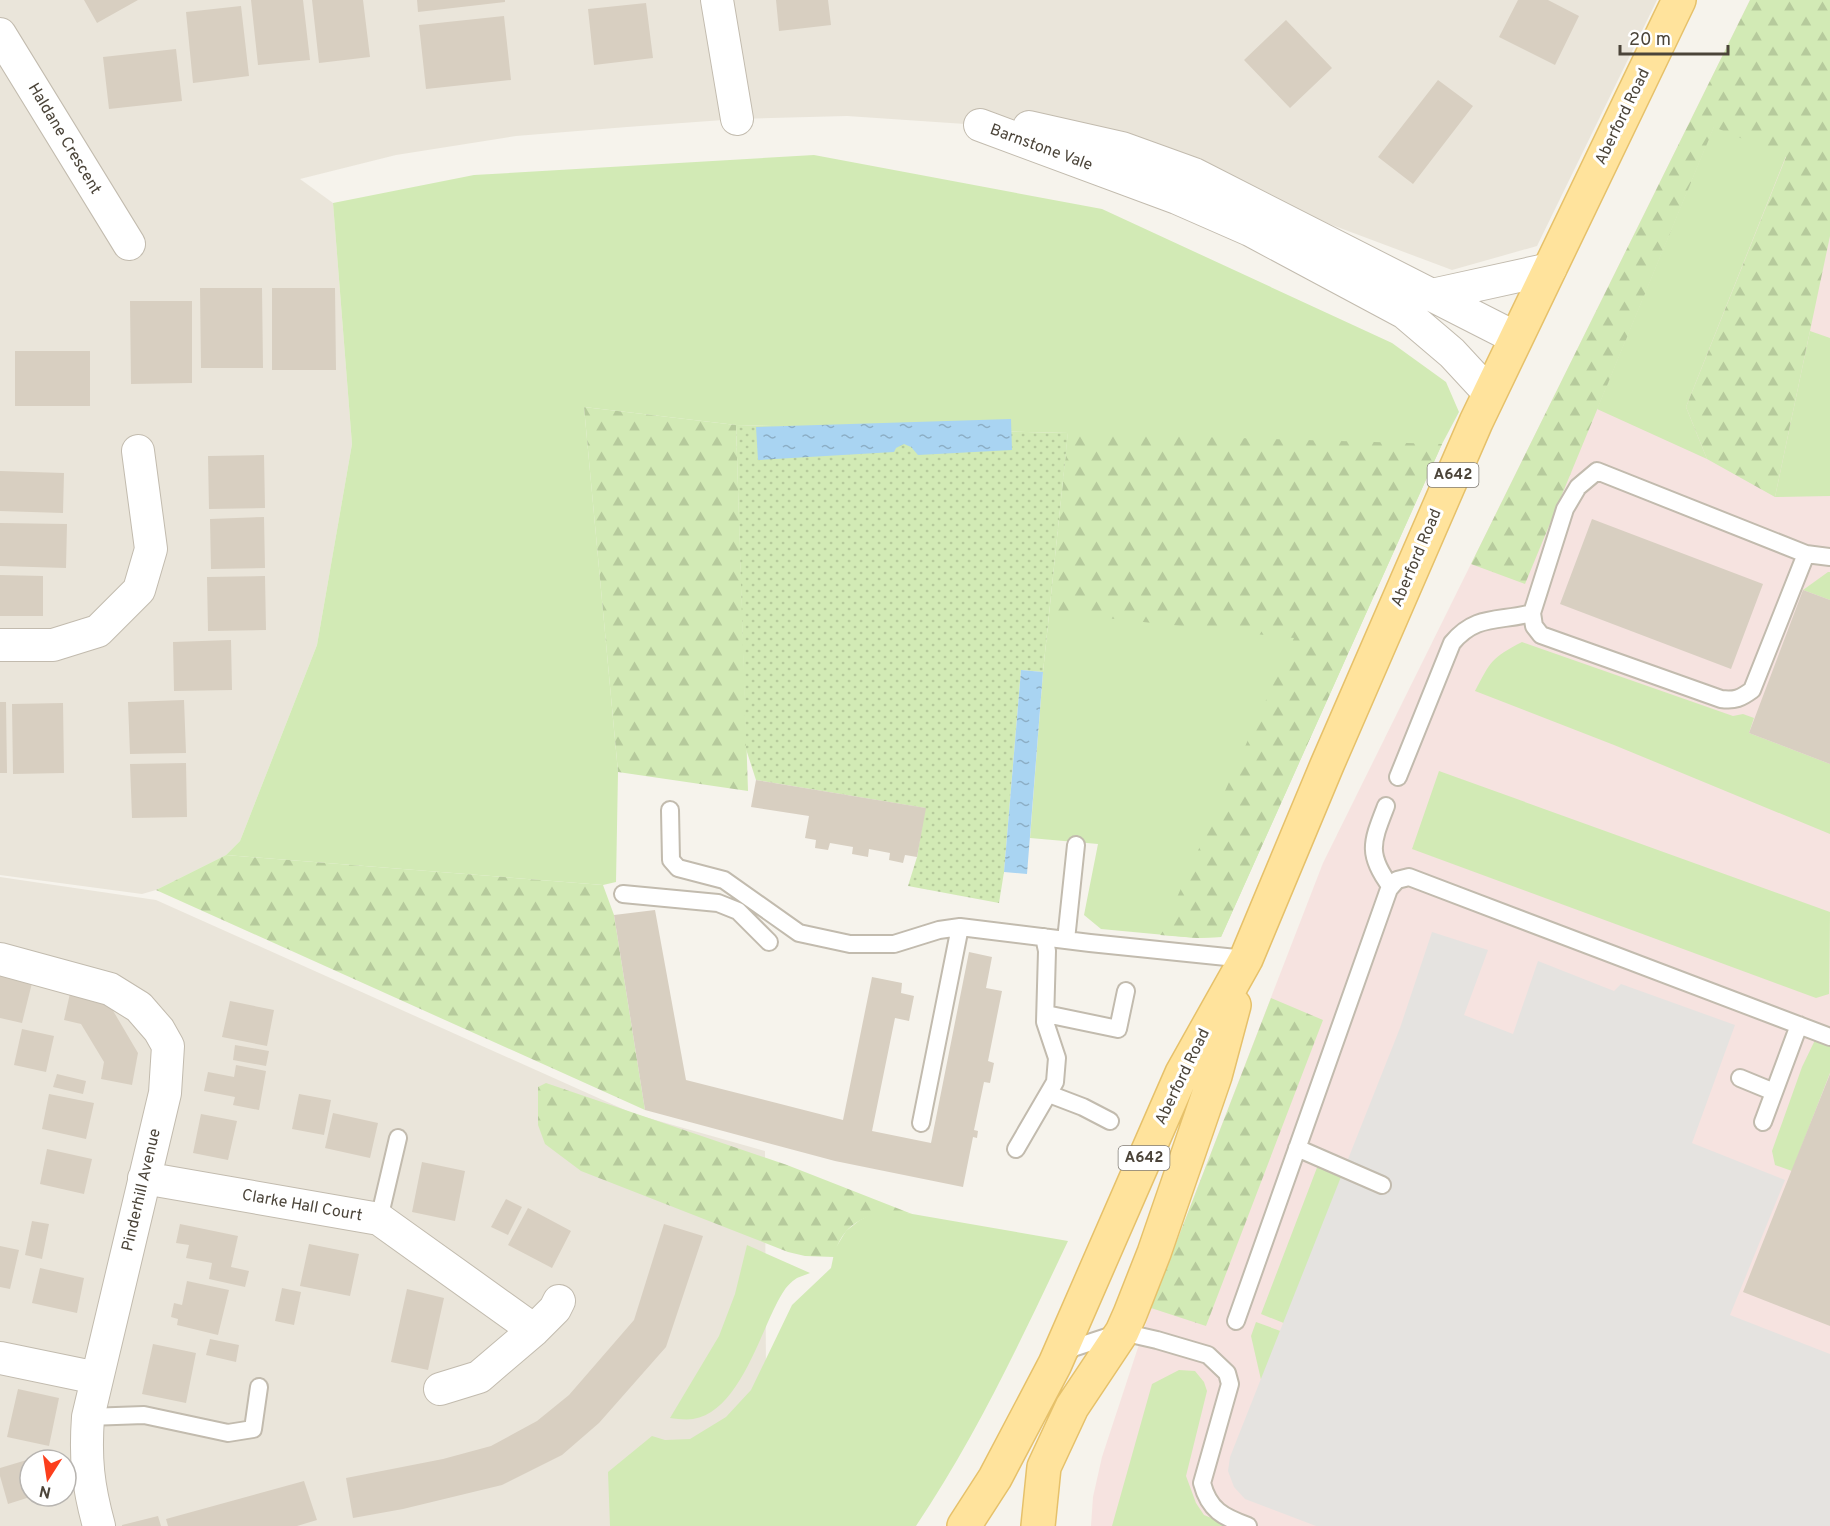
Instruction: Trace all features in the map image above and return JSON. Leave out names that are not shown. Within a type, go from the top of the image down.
[{"type":"main road","name":"Aberford Road","points":[[964,1526],[995,1478],[1055,1364],[1182,1073],[1246,959],[1490,393],[1679,0]]},
{"type":"main road","name":"Aberford Road","points":[[1038,1526],[1044,1467],[1071,1407],[1126,1323],[1161,1232],[1215,1076],[1246,959]]},
{"type":"street","points":[[717,0],[737,119]]},
{"type":"street","name":"Haldane Crescent","points":[[0,34],[129,244]]},
{"type":"street","name":"Barnstone Vale","points":[[1490,393],[1452,353],[1405,313],[1250,230],[1177,198],[980,125],[1019,126],[1046,130],[1122,148],[1167,163],[1267,210],[1516,338]]},
{"type":"street","points":[[1432,295],[1550,269]]},
{"type":"street","points":[[0,645],[52,645],[98,631],[139,590],[151,549],[138,451]]},
{"type":"street","name":"Pinderhill Avenue","points":[[0,959],[110,989],[139,1007],[159,1030],[168,1046],[165,1093],[88,1417],[85,1453],[88,1479],[99,1526]]},
{"type":"street","name":"Clarke Hall Court","points":[[144,1178],[379,1219],[534,1330]]},
{"type":"street","points":[[440,1389],[480,1377],[534,1330],[555,1309],[559,1301]]},
{"type":"street","points":[[0,1358],[97,1378]]},
{"type":"lane","points":[[1806,554],[1752,690],[1734,701],[1721,699],[1541,635],[1534,626],[1532,613],[1565,509],[1578,487],[1597,471],[1806,554],[1830,557]]},
{"type":"lane","points":[[1398,777],[1452,643],[1463,630],[1480,621],[1511,619],[1532,613]]},
{"type":"lane","points":[[1386,806],[1376,833],[1373,850],[1378,870],[1391,887]]},
{"type":"lane","points":[[670,810],[671,860],[678,868],[724,880],[799,933],[850,944],[894,944],[939,930],[960,927],[1246,959]]},
{"type":"lane","points":[[1066,940],[1076,844]]},
{"type":"lane","points":[[1236,1321],[1391,887],[1397,880],[1409,878],[1830,1037]]},
{"type":"lane","points":[[623,894],[718,903],[738,911],[769,942]]},
{"type":"lane","points":[[921,1124],[960,927]]},
{"type":"lane","points":[[1016,1149],[1055,1082],[1057,1058],[1045,1022],[1047,951],[1044,937]]},
{"type":"lane","points":[[1046,1014],[1118,1029],[1126,991]]},
{"type":"lane","points":[[1762,1122],[1799,1025]]},
{"type":"lane","points":[[1740,1078],[1774,1092]]},
{"type":"lane","points":[[1049,1094],[1083,1107],[1110,1121]]},
{"type":"lane","points":[[379,1219],[398,1138]]},
{"type":"lane","points":[[1297,1149],[1382,1185]]},
{"type":"lane","points":[[1126,1323],[1157,1340],[1208,1355],[1227,1373],[1230,1384],[1202,1483],[1205,1495],[1220,1515],[1248,1526]]},
{"type":"lane","name":"Aberford Road","points":[[1055,1364],[1073,1348],[1126,1323]]},
{"type":"lane","points":[[88,1417],[144,1415],[228,1433],[253,1429],[259,1387]]},
{"type":"shaded area","points":[[0,0],[1657,0],[1537,246],[1452,270],[1167,163],[980,125],[847,116],[737,119],[627,127],[516,136],[396,155],[300,179],[333,203],[352,444],[317,645],[240,841],[226,855],[156,890],[142,894],[0,875]]},
{"type":"shaded area","points":[[1750,0],[1830,0],[1830,1526],[1091,1526],[1093,1497],[1102,1457],[1151,1308],[1323,863]]},
{"type":"shaded area","points":[[0,877],[156,900],[634,1114],[765,1151],[766,1386],[628,1526],[0,1526]]},
{"type":"shaded area","points":[[1432,932],[1488,950],[1464,1015],[1513,1034],[1538,961],[1614,991],[1621,984],[1735,1025],[1692,1143],[1785,1180],[1730,1315],[1830,1354],[1830,1526],[1316,1526],[1245,1499],[1234,1487],[1228,1471],[1230,1457],[1400,1028]]},
{"type":"green space","points":[[1750,0],[1830,0],[1830,236],[1775,497],[1707,459],[1686,407],[1786,157],[1714,127],[1525,584],[1471,564]]},
{"type":"green space","points":[[1714,126],[1786,156],[1686,407],[1707,459],[1597,409]]},
{"type":"green space","points":[[814,155],[1102,209],[1392,343],[1446,382],[1459,412],[1442,444],[1221,937],[1197,938],[1101,929],[1084,915],[1098,844],[1030,838],[1043,672],[1068,433],[736,425],[584,407],[618,772],[616,882],[603,885],[226,855],[240,841],[317,645],[352,444],[333,203],[474,175]]},
{"type":"green space","points":[[1810,331],[1830,338],[1830,496],[1775,497]]},
{"type":"green space","points":[[584,407],[736,425],[748,791],[618,772]]},
{"type":"green space","points":[[736,425],[1068,433],[1043,672],[1021,670],[1004,872],[999,903],[908,886],[917,857],[925,808],[756,780],[746,749]]},
{"type":"green space","points":[[1068,433],[1442,444],[1221,937],[1160,935],[1294,638],[1050,612]]},
{"type":"green space","points":[[1830,572],[1830,600],[1803,590]]},
{"type":"green space","points":[[1522,642],[1733,716],[1743,714],[1754,718],[1749,733],[1830,764],[1830,834],[1614,745],[1475,691],[1493,661]]},
{"type":"green space","points":[[1439,771],[1830,912],[1829,994],[1816,998],[1412,849]]},
{"type":"green space","points":[[226,855],[603,885],[614,915],[645,1110],[156,890]]},
{"type":"green space","points":[[1271,998],[1323,1020],[1206,1326],[1151,1308]]},
{"type":"green space","points":[[1816,1038],[1830,1043],[1830,1073],[1792,1171],[1775,1165],[1772,1151],[1802,1067]]},
{"type":"green space","points":[[546,1083],[787,1165],[912,1214],[887,1213],[863,1219],[845,1233],[834,1257],[805,1256],[788,1252],[581,1171],[545,1144],[538,1125],[538,1087]]},
{"type":"green space","points":[[1318,1165],[1349,1177],[1291,1326],[1261,1314]]},
{"type":"green space","points":[[895,1211],[1068,1241],[1016,1350],[959,1458],[916,1526],[610,1526],[608,1472],[652,1436],[665,1440],[690,1439],[726,1417],[751,1390],[792,1305],[831,1268],[835,1249],[846,1231],[860,1220],[876,1212]]},
{"type":"green space","points":[[747,1245],[810,1273],[789,1284],[773,1311],[743,1375],[721,1404],[708,1414],[693,1419],[670,1418],[719,1336],[735,1294]]},
{"type":"green space","points":[[1256,1322],[1286,1333],[1264,1393],[1251,1336]]},
{"type":"green space","points":[[1179,1370],[1195,1371],[1204,1382],[1207,1391],[1186,1476],[1196,1503],[1204,1515],[1231,1526],[1112,1526],[1152,1384]]},
{"type":"water","points":[[1011,419],[1012,450],[918,455],[911,447],[904,444],[896,448],[894,452],[758,460],[756,427]]},
{"type":"water","points":[[1021,670],[1043,672],[1027,874],[1004,872]]},
{"type":"building","points":[[84,0],[138,0],[97,23]]},
{"type":"building","points":[[251,0],[303,0],[310,60],[258,65]]},
{"type":"building","points":[[312,0],[363,0],[370,57],[319,63]]},
{"type":"building","points":[[417,0],[505,0],[505,2],[418,12]]},
{"type":"building","points":[[776,0],[828,0],[831,25],[779,31]]},
{"type":"building","points":[[1518,0],[1548,0],[1579,16],[1555,65],[1499,37]]},
{"type":"building","points":[[646,3],[653,58],[594,65],[588,9]]},
{"type":"building","points":[[241,6],[249,76],[193,83],[186,12]]},
{"type":"building","points":[[504,16],[511,80],[426,89],[419,25]]},
{"type":"building","points":[[1286,20],[1332,68],[1290,108],[1244,60]]},
{"type":"building","points":[[176,49],[182,101],[109,109],[103,57]]},
{"type":"building","points":[[1438,80],[1473,106],[1413,184],[1378,157]]},
{"type":"building","points":[[200,288],[262,288],[263,368],[201,368]]},
{"type":"building","points":[[272,288],[335,288],[336,370],[272,370]]},
{"type":"building","points":[[130,301],[192,301],[192,383],[131,384]]},
{"type":"building","points":[[15,351],[90,351],[90,406],[15,406]]},
{"type":"building","points":[[264,455],[265,508],[209,509],[208,456]]},
{"type":"building","points":[[0,471],[64,473],[63,513],[0,511]]},
{"type":"building","points":[[264,517],[265,568],[211,569],[210,519]]},
{"type":"building","points":[[1592,519],[1763,584],[1731,669],[1560,604]]},
{"type":"building","points":[[0,523],[67,524],[66,568],[0,566]]},
{"type":"building","points":[[0,575],[43,576],[43,616],[0,616]]},
{"type":"building","points":[[265,576],[266,630],[208,631],[207,577]]},
{"type":"building","points":[[1803,590],[1830,600],[1830,764],[1749,733]]},
{"type":"building","points":[[231,640],[232,690],[174,691],[173,642]]},
{"type":"building","points":[[184,700],[186,753],[130,754],[128,702]]},
{"type":"building","points":[[0,702],[6,702],[7,773],[0,773]]},
{"type":"building","points":[[63,703],[64,773],[13,774],[12,704]]},
{"type":"building","points":[[186,763],[187,817],[132,818],[130,764]]},
{"type":"building","points":[[756,780],[926,808],[917,857],[905,855],[903,863],[889,860],[890,853],[869,849],[868,857],[852,854],[853,847],[830,843],[828,850],[815,848],[816,840],[805,838],[809,816],[751,807]]},
{"type":"building","points":[[655,910],[686,1080],[843,1120],[872,977],[902,983],[901,993],[914,996],[909,1021],[895,1018],[872,1131],[931,1143],[969,952],[992,957],[986,988],[1002,991],[988,1061],[994,1063],[990,1083],[984,1082],[974,1130],[978,1131],[977,1138],[973,1137],[963,1187],[835,1161],[645,1110],[614,915]]},
{"type":"building","points":[[0,975],[32,983],[22,1023],[0,1018]]},
{"type":"building","points":[[71,989],[105,997],[138,1053],[132,1085],[101,1079],[104,1062],[81,1024],[64,1020]]},
{"type":"building","points":[[230,1001],[274,1010],[267,1046],[222,1037]]},
{"type":"building","points":[[22,1029],[54,1036],[46,1072],[14,1065]]},
{"type":"building","points":[[235,1045],[269,1051],[266,1066],[233,1060]]},
{"type":"building","points":[[236,1065],[266,1071],[259,1110],[233,1105],[235,1097],[204,1091],[208,1072],[234,1077]]},
{"type":"building","points":[[57,1074],[86,1081],[83,1094],[53,1087]]},
{"type":"building","points":[[1830,1074],[1830,1326],[1743,1292]]},
{"type":"building","points":[[49,1094],[94,1103],[86,1139],[42,1129]]},
{"type":"building","points":[[299,1094],[331,1100],[324,1135],[292,1129]]},
{"type":"building","points":[[333,1113],[378,1123],[370,1158],[325,1148]]},
{"type":"building","points":[[201,1114],[237,1121],[228,1160],[193,1153]]},
{"type":"building","points":[[47,1149],[92,1159],[84,1194],[40,1184]]},
{"type":"building","points":[[422,1162],[465,1171],[455,1221],[412,1212]]},
{"type":"building","points":[[506,1199],[522,1207],[508,1235],[491,1227]]},
{"type":"building","points":[[528,1208],[571,1231],[552,1268],[508,1245]]},
{"type":"building","points":[[32,1221],[49,1224],[42,1259],[25,1255]]},
{"type":"building","points":[[180,1224],[238,1236],[231,1267],[249,1271],[245,1287],[209,1279],[212,1263],[186,1258],[189,1245],[176,1243]]},
{"type":"building","points":[[664,1224],[703,1236],[666,1347],[599,1423],[562,1455],[502,1485],[403,1509],[353,1518],[346,1478],[443,1459],[491,1446],[537,1421],[569,1395],[634,1320]]},
{"type":"building","points":[[309,1244],[359,1254],[350,1296],[300,1286]]},
{"type":"building","points":[[0,1246],[19,1250],[10,1289],[0,1287]]},
{"type":"building","points":[[40,1268],[84,1278],[77,1313],[32,1303]]},
{"type":"building","points":[[187,1281],[229,1290],[218,1335],[177,1325],[178,1319],[171,1317],[174,1303],[182,1305]]},
{"type":"building","points":[[282,1288],[301,1292],[294,1325],[275,1321]]},
{"type":"building","points":[[407,1289],[444,1298],[428,1370],[391,1362]]},
{"type":"building","points":[[210,1339],[239,1345],[236,1362],[206,1355]]},
{"type":"building","points":[[153,1344],[196,1353],[186,1403],[142,1394]]},
{"type":"building","points":[[18,1389],[59,1398],[49,1446],[7,1437]]},
{"type":"building","points":[[18,1463],[18,1501],[8,1504],[0,1468]]},
{"type":"building","points":[[304,1481],[317,1520],[297,1526],[168,1526],[166,1519]]},
{"type":"building","points":[[158,1516],[161,1526],[122,1526],[122,1525]]}]
